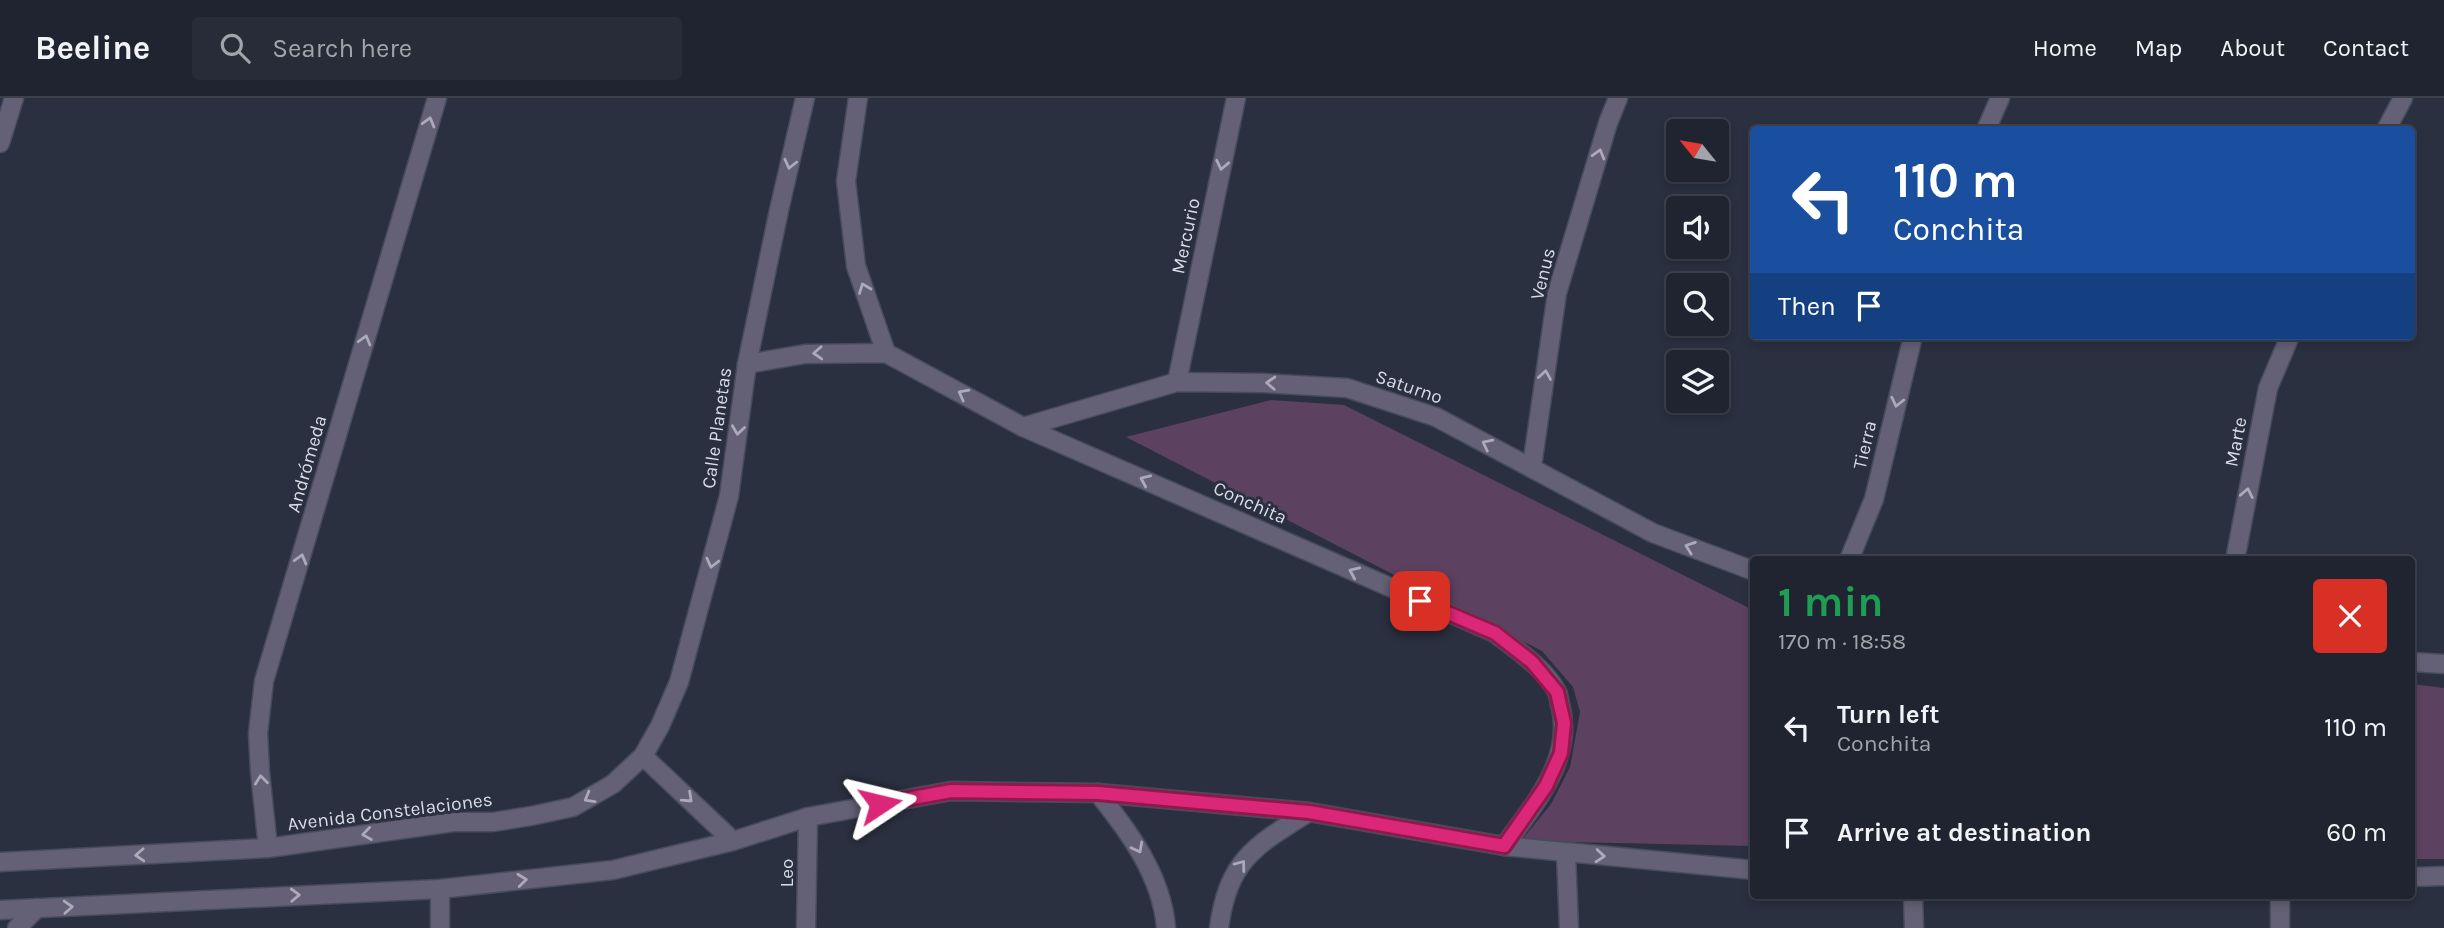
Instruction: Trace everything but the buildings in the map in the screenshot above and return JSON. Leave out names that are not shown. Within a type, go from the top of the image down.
[{"type":"street","points":[[0,143],[14,98]]},
{"type":"street","name":"Andrómeda","points":[[268,848],[258,733],[264,681],[437,98]]},
{"type":"street","name":"Calle Planetas","points":[[643,756],[671,703],[692,639],[729,496],[747,364],[805,98]]},
{"type":"street","points":[[858,98],[846,181],[856,266],[886,353]]},
{"type":"street","name":"Mercurio","points":[[1177,382],[1236,98]]},
{"type":"street","name":"Venus","points":[[1531,466],[1558,293],[1608,123],[1618,98]]},
{"type":"street","points":[[1988,126],[2000,98]]},
{"type":"street","points":[[2388,126],[2403,98]]},
{"type":"street","name":"Tierra","points":[[1851,556],[1874,499],[1912,340]]},
{"type":"street","name":"Marte","points":[[2236,556],[2268,388],[2288,340]]},
{"type":"street","name":"Conchita","points":[[747,364],[804,354],[886,353],[1023,427],[1495,633],[1532,662],[1557,692],[1564,723],[1561,753],[1546,786],[1504,846]]},
{"type":"street","name":"Saturno","points":[[1023,427],[1177,382],[1347,388],[1436,417],[1653,533],[1750,569]]},
{"type":"street","points":[[2415,662],[2444,664]]},
{"type":"street","points":[[643,756],[733,841]]},
{"type":"street","name":"Avenida Constelaciones","points":[[0,862],[268,848],[454,822],[493,822],[573,807],[613,784],[643,756]]},
{"type":"street","points":[[0,910],[440,889],[613,870],[733,841],[808,817],[951,791],[1098,793],[1309,812],[1504,846],[1750,870]]},
{"type":"street","points":[[1098,793],[1129,831],[1156,883],[1166,928]]},
{"type":"street","points":[[1219,928],[1223,898],[1240,864],[1271,835],[1309,812]]},
{"type":"street","name":"Leo","points":[[806,928],[808,817]]},
{"type":"street","points":[[1566,854],[1569,928]]},
{"type":"street","points":[[2415,877],[2443,876]]},
{"type":"street","points":[[440,889],[440,928]]},
{"type":"street","points":[[1913,899],[1914,928]]},
{"type":"street","points":[[2280,899],[2280,928]]},
{"type":"street","points":[[17,928],[37,908]]},
{"type":"shaded area","points":[[1271,400],[1344,405],[1750,608],[1750,846],[1521,841],[1551,804],[1570,767],[1580,712],[1573,687],[1542,651],[1126,437]]},
{"type":"shaded area","points":[[2415,684],[2444,688],[2444,859],[2415,859]]},
{"type":"route","points":[[880,804],[951,791],[1098,793],[1309,812],[1504,846],[1546,786],[1561,753],[1564,723],[1557,692],[1532,662],[1495,633],[1420,601]]}]
